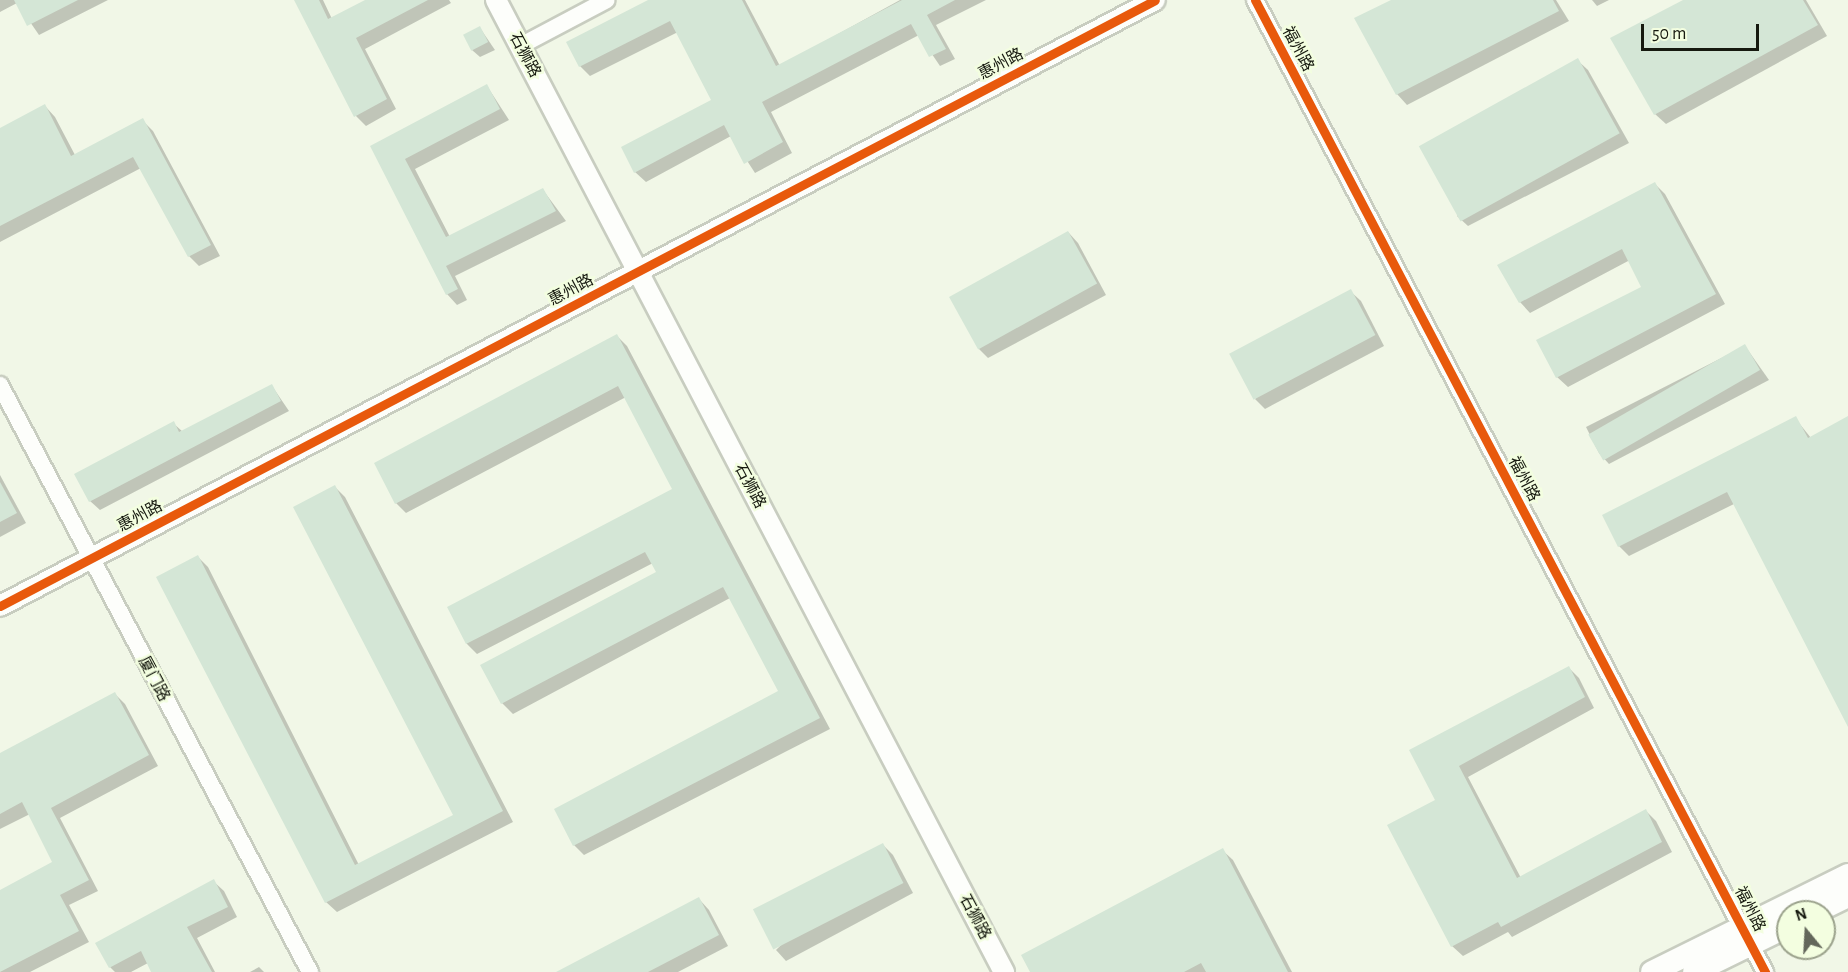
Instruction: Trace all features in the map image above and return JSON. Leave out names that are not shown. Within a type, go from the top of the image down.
[{"type":"main road","points":[[1694,972],[1747,936],[1848,875]]},
{"type":"main road","points":[[1652,972],[1747,936],[1776,929]]},
{"type":"street","name":"石狮路","points":[[496,0],[1004,972]]},
{"type":"street","points":[[520,46],[607,0]]},
{"type":"street","name":"惠州路","points":[[0,606],[1155,0]]},
{"type":"street","name":"福州路","points":[[1256,0],[1765,972]]},
{"type":"street","name":"厦门路","points":[[0,385],[310,972]]},
{"type":"building","points":[[14,0],[78,0],[27,26]]},
{"type":"building","points":[[294,0],[319,0],[328,19],[365,0],[428,0],[356,38],[387,99],[354,117]]},
{"type":"building","points":[[648,0],[742,0],[776,66],[902,0],[955,0],[927,15],[946,49],[929,57],[911,24],[762,102],[783,142],[744,164],[724,125],[634,173],[621,147],[711,100],[670,21],[579,67],[566,42]]},
{"type":"building","points":[[1391,0],[1553,0],[1559,11],[1396,95],[1354,18]]},
{"type":"building","points":[[1683,0],[1803,0],[1818,25],[1654,115],[1610,38]]},
{"type":"building","points":[[480,26],[488,42],[471,51],[463,35]]},
{"type":"building","points":[[1578,58],[1620,133],[1461,221],[1419,146]]},
{"type":"building","points":[[487,84],[500,109],[405,159],[446,237],[543,188],[556,211],[446,266],[458,289],[446,295],[370,146]]},
{"type":"building","points":[[45,104],[71,156],[143,118],[211,245],[188,257],[133,157],[0,226],[0,128]]},
{"type":"building","points":[[1655,182],[1716,294],[1556,378],[1536,340],[1641,287],[1622,249],[1519,303],[1497,265]]},
{"type":"building","points":[[1068,231],[1097,283],[978,349],[949,297]]},
{"type":"building","points":[[1351,289],[1375,335],[1254,400],[1229,354]]},
{"type":"building","points":[[617,334],[820,718],[573,846],[554,809],[778,691],[723,587],[501,704],[480,665],[656,572],[645,552],[466,644],[447,607],[672,489],[618,386],[395,504],[374,463]]},
{"type":"building","points":[[1745,344],[1760,370],[1603,460],[1588,434]]},
{"type":"building","points":[[272,384],[281,401],[89,502],[74,474],[174,421],[179,432]]},
{"type":"building","points":[[1796,416],[1808,438],[1848,416],[1848,727],[1727,492],[1618,547],[1602,515]]},
{"type":"building","points":[[0,482],[17,513],[0,522]]},
{"type":"building","points":[[335,485],[503,811],[325,903],[156,577],[198,555],[355,865],[453,815],[293,507]]},
{"type":"building","points":[[1569,666],[1585,697],[1459,766],[1517,878],[1646,809],[1662,842],[1501,927],[1498,922],[1451,947],[1387,825],[1435,800],[1409,750]]},
{"type":"building","points":[[115,692],[149,755],[51,808],[89,880],[60,895],[79,931],[0,972],[0,890],[52,862],[22,802],[0,814],[0,753]]},
{"type":"building","points":[[883,843],[903,883],[773,949],[753,909]]},
{"type":"building","points":[[1223,848],[1288,972],[1206,972],[1201,963],[1184,972],[1030,972],[1021,955]]},
{"type":"building","points":[[214,879],[228,907],[187,927],[212,972],[151,972],[141,951],[109,968],[95,943]]},
{"type":"building","points":[[699,897],[719,935],[648,972],[556,972]]},
{"type":"cycle path","points":[[0,606],[1155,0]]},
{"type":"cycle path","points":[[1255,0],[1765,972]]}]
